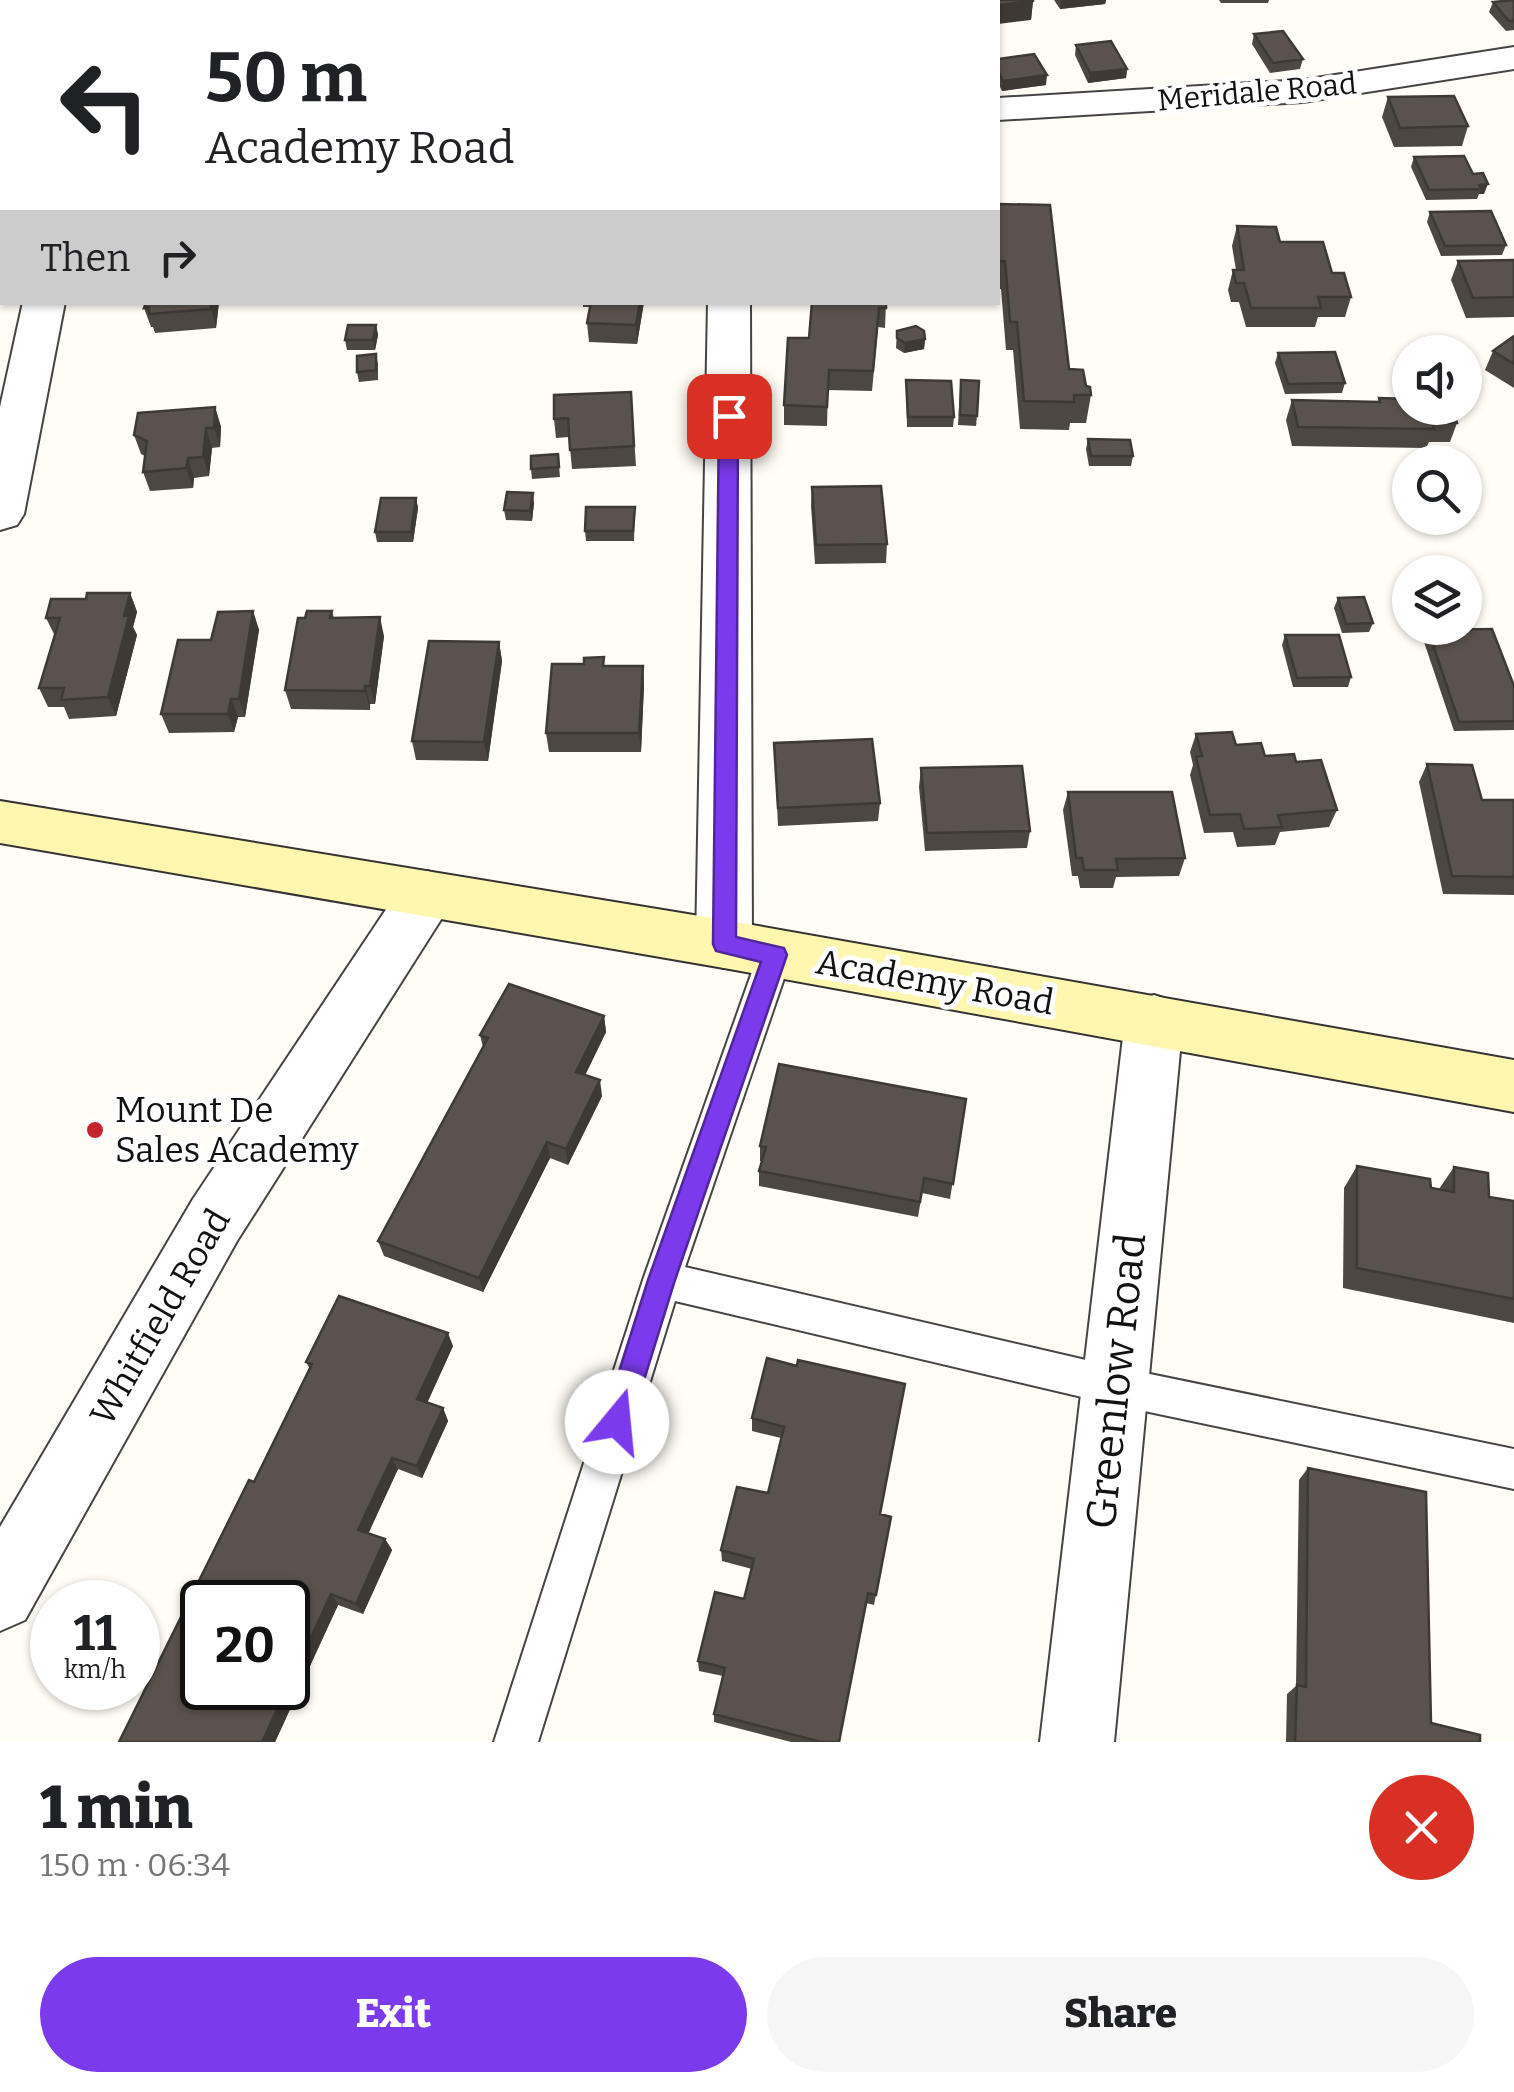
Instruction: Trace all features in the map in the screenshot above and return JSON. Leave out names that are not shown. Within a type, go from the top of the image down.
[{"type":"main road","name":"Academy Road","points":[[0,822],[750,949],[1514,1086]]},
{"type":"street","name":"Meridale Road","points":[[1000,109],[1302,90],[1508,71]]},
{"type":"street","points":[[0,514],[43,305]]},
{"type":"street","points":[[730,305],[750,949]]},
{"type":"street","name":"Whitfield Road","points":[[0,1596],[215,1220],[427,894]]},
{"type":"street","name":"Greenlow Road","points":[[1077,1742],[1154,1020]]},
{"type":"lane","points":[[516,1742],[662,1280],[750,949]]},
{"type":"lane","points":[[662,1280],[1116,1386],[1514,1470]]},
{"type":"building","points":[[1000,0],[1033,1],[1000,5]]},
{"type":"building","points":[[1514,0],[1514,21],[1509,21],[1493,2]]},
{"type":"building","points":[[1283,31],[1303,59],[1273,63],[1254,34]]},
{"type":"building","points":[[1111,41],[1127,69],[1090,73],[1076,45]]},
{"type":"building","points":[[1034,54],[1047,75],[1003,81],[1000,59]]},
{"type":"building","points":[[1454,96],[1468,126],[1400,128],[1388,97]]},
{"type":"building","points":[[1464,156],[1473,174],[1483,173],[1488,184],[1479,185],[1481,189],[1429,190],[1414,157]]},
{"type":"building","points":[[1000,204],[1050,205],[1069,369],[1083,370],[1091,395],[1074,395],[1074,402],[1024,401],[1017,322],[1010,322],[1005,261],[1000,261]]},
{"type":"building","points":[[1491,211],[1506,245],[1445,246],[1430,212]]},
{"type":"building","points":[[1237,226],[1276,227],[1280,242],[1323,242],[1332,273],[1344,273],[1351,297],[1318,297],[1321,308],[1251,308],[1244,283],[1236,283],[1233,270],[1244,270]]},
{"type":"building","points":[[1514,260],[1514,297],[1473,298],[1458,261]]},
{"type":"building","points":[[145,305],[211,305],[211,309],[149,314],[149,307],[144,308]]},
{"type":"building","points":[[590,305],[639,305],[636,325],[587,323]]},
{"type":"building","points":[[812,305],[886,305],[879,308],[873,371],[829,370],[827,407],[784,405],[788,338],[809,338]]},
{"type":"building","points":[[348,325],[376,325],[373,340],[345,340]]},
{"type":"building","points":[[916,326],[924,331],[925,339],[905,343],[897,338],[897,331]]},
{"type":"building","points":[[1514,336],[1514,364],[1493,351]]},
{"type":"building","points":[[1335,352],[1345,383],[1288,384],[1278,353]]},
{"type":"building","points":[[376,354],[376,370],[357,372],[357,356]]},
{"type":"building","points":[[906,380],[951,381],[954,417],[908,417]]},
{"type":"building","points":[[961,380],[979,381],[977,416],[960,415]]},
{"type":"building","points":[[631,392],[634,446],[570,450],[568,418],[554,419],[554,395]]},
{"type":"building","points":[[1379,398],[1392,398],[1392,425],[1433,425],[1434,429],[1298,427],[1292,400],[1380,402]]},
{"type":"building","points":[[215,407],[214,428],[206,428],[203,457],[188,458],[186,468],[143,472],[147,441],[134,435],[138,413]]},
{"type":"building","points":[[1088,439],[1130,440],[1133,456],[1091,456]]},
{"type":"building","points":[[558,454],[559,467],[531,469],[531,456]]},
{"type":"building","points":[[881,486],[887,544],[816,545],[812,487]]},
{"type":"building","points":[[507,492],[533,493],[530,511],[504,510]]},
{"type":"building","points":[[381,498],[416,498],[411,532],[375,532]]},
{"type":"building","points":[[586,507],[635,507],[633,531],[585,531]]},
{"type":"building","points":[[87,593],[130,593],[124,616],[129,616],[108,697],[61,700],[64,688],[39,688],[60,618],[46,618],[51,599],[86,599]]},
{"type":"building","points":[[1364,597],[1373,623],[1346,624],[1338,598]]},
{"type":"building","points":[[253,611],[239,699],[231,699],[228,714],[161,714],[178,640],[211,640],[218,612]]},
{"type":"building","points":[[307,611],[332,611],[330,618],[380,617],[370,686],[365,686],[365,691],[285,690],[298,618],[305,618]]},
{"type":"building","points":[[1482,629],[1492,629],[1514,686],[1514,721],[1459,722],[1433,645],[1482,645]]},
{"type":"building","points":[[1285,635],[1339,635],[1351,677],[1297,678]]},
{"type":"building","points":[[429,641],[499,642],[484,742],[412,741]]},
{"type":"building","points":[[604,657],[603,666],[643,666],[639,733],[546,733],[552,664],[584,664],[584,658]]},
{"type":"building","points":[[1232,732],[1236,745],[1261,743],[1265,756],[1294,754],[1296,762],[1321,760],[1337,810],[1278,815],[1282,827],[1244,829],[1240,814],[1210,815],[1196,757],[1202,756],[1196,734]]},
{"type":"building","points":[[872,739],[880,803],[778,808],[774,743]]},
{"type":"building","points":[[1427,764],[1472,765],[1482,800],[1514,800],[1514,877],[1452,876]]},
{"type":"building","points":[[1022,766],[1030,831],[927,833],[921,768]]},
{"type":"building","points":[[1068,792],[1172,792],[1185,858],[1116,859],[1118,870],[1084,870],[1082,858],[1076,858]]},
{"type":"building","points":[[509,984],[604,1016],[576,1072],[600,1080],[566,1149],[547,1142],[479,1278],[378,1241],[488,1038],[480,1035]]},
{"type":"building","points":[[779,1064],[966,1099],[953,1184],[924,1178],[920,1202],[759,1171],[766,1147],[760,1146]]},
{"type":"building","points":[[1357,1166],[1430,1179],[1431,1188],[1454,1192],[1454,1167],[1488,1173],[1489,1197],[1514,1201],[1514,1299],[1357,1268]]},
{"type":"building","points":[[339,1296],[448,1333],[417,1399],[443,1408],[417,1466],[392,1458],[358,1530],[385,1539],[356,1604],[331,1594],[310,1639],[310,1580],[199,1580],[249,1480],[254,1482],[312,1364],[306,1362]]},
{"type":"building","points":[[767,1358],[797,1366],[798,1360],[905,1384],[880,1514],[891,1517],[876,1595],[868,1593],[839,1742],[821,1742],[714,1714],[725,1668],[698,1661],[715,1592],[744,1599],[754,1559],[721,1550],[737,1487],[768,1493],[784,1427],[752,1418]]},
{"type":"building","points":[[1308,1468],[1426,1492],[1431,1723],[1480,1735],[1480,1742],[1295,1742],[1297,1685],[1306,1687]]},
{"type":"building","points":[[180,1619],[180,1710],[277,1710],[262,1742],[119,1742],[135,1710],[160,1710],[160,1659]]},
{"type":"place","name":"Mount De Sales Academy","points":[[95,1130]]},
{"type":"route","points":[[617,1422],[775,955],[724,944],[729,416]]}]
